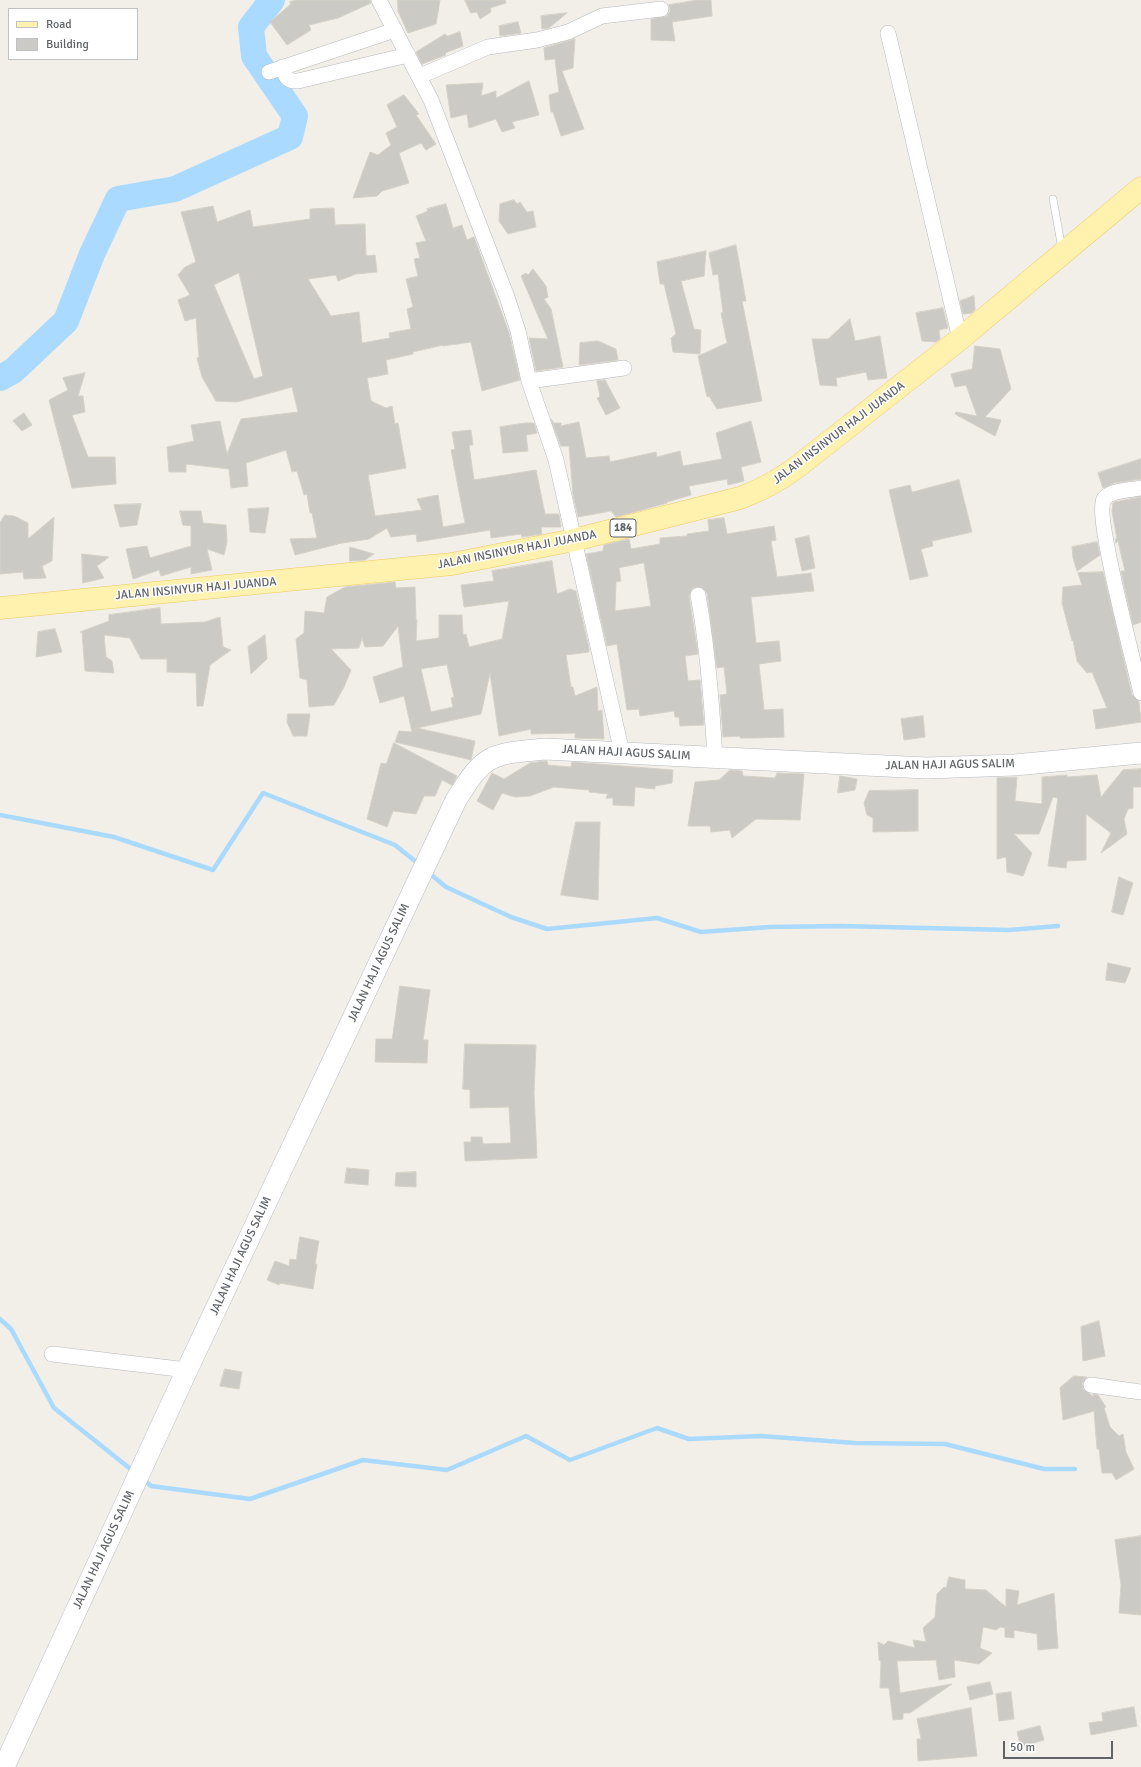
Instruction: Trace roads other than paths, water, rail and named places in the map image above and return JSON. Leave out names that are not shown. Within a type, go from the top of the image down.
[{"type":"main road","name":"JALAN INSINYUR HAJI JUANDA","points":[[0,608],[452,564],[574,540],[740,498],[770,485],[798,467],[960,339],[1141,188]]},
{"type":"street","points":[[379,0],[420,76],[507,298],[518,331],[529,381],[556,460],[622,753]]},
{"type":"street","points":[[420,76],[488,47],[537,40],[568,32],[602,16],[661,9]]},
{"type":"street","points":[[395,30],[276,69],[290,81],[298,82],[408,55]]},
{"type":"street","points":[[888,33],[960,339]]},
{"type":"street","points":[[529,381],[624,368]]},
{"type":"street","points":[[1141,488],[1110,494],[1105,498],[1102,507],[1105,536],[1141,693]]},
{"type":"street","points":[[698,595],[705,632],[711,684],[715,759]]},
{"type":"street","name":"JALAN HAJI AGUS SALIM","points":[[4,1767],[187,1370],[432,850],[456,800],[477,769],[488,760],[510,752],[545,749],[715,759],[926,768],[1015,765],[1141,753]]},
{"type":"street","points":[[52,1354],[187,1370]]},
{"type":"street","points":[[1092,1385],[1141,1392]]},
{"type":"lane","points":[[1053,199],[1063,253]]},
{"type":"waterway","points":[[0,378],[13,371],[66,321],[92,254],[118,199],[175,189],[290,137],[295,116],[254,56],[251,27],[272,0]]},
{"type":"waterway","points":[[0,815],[114,837],[213,870],[263,793],[395,845],[420,865]]},
{"type":"waterway","points":[[428,872],[446,887],[511,917],[547,929],[657,918],[701,932],[770,927],[841,926],[1009,930],[1058,926]]},
{"type":"waterway","points":[[0,1319],[11,1329],[54,1408],[133,1471]]},
{"type":"waterway","points":[[142,1478],[151,1486],[250,1499],[363,1460],[447,1470],[526,1436],[570,1460],[657,1428],[689,1439],[761,1436],[855,1443],[945,1444],[1044,1469],[1075,1469]]}]
